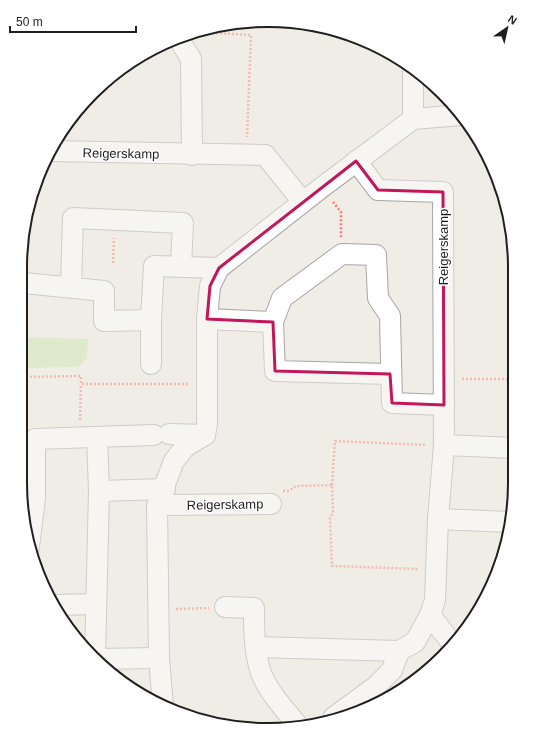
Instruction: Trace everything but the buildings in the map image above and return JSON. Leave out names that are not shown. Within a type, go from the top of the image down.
[{"type":"street","points":[[181,43],[191,59],[192,155]]},
{"type":"street","points":[[413,76],[413,119]]},
{"type":"street","points":[[205,436],[207,424],[207,319],[210,286],[219,268],[356,161],[413,119],[453,116]]},
{"type":"street","name":"Reigerskamp","points":[[57,151],[246,156],[265,155],[303,202]]},
{"type":"street","name":"Reigerskamp","points":[[356,161],[378,190],[443,192],[444,445],[438,519],[435,600],[430,615],[415,642],[399,651]]},
{"type":"street","points":[[71,286],[73,218],[182,223],[181,266]]},
{"type":"street","points":[[390,374],[275,371],[273,322],[282,298],[342,254],[376,255],[378,298],[390,316],[390,374],[392,403],[444,404]]},
{"type":"street","points":[[151,364],[151,320],[154,266],[219,268]]},
{"type":"street","points":[[27,283],[71,286],[104,291],[104,321],[151,320]]},
{"type":"street","points":[[207,319],[273,322]]},
{"type":"street","points":[[32,527],[35,498],[35,439],[162,435],[205,436]]},
{"type":"street","points":[[163,699],[159,658],[161,497],[168,474],[174,462],[186,447],[205,436]]},
{"type":"street","points":[[88,437],[99,491],[95,651]]},
{"type":"street","points":[[444,445],[508,448]]},
{"type":"street","name":"Reigerskamp","points":[[99,491],[161,497],[271,504]]},
{"type":"street","points":[[438,519],[504,522]]},
{"type":"street","points":[[60,605],[95,604]]},
{"type":"street","points":[[225,607],[254,608],[256,647],[261,673],[278,701],[295,721]]},
{"type":"street","points":[[430,615],[449,640]]},
{"type":"street","points":[[256,647],[399,651],[392,670],[375,687],[348,709]]},
{"type":"street","points":[[103,658],[159,658]]},
{"type":"path","points":[[215,33],[250,35],[246,156]]},
{"type":"path","points":[[321,188],[341,212],[342,254]]},
{"type":"path","points":[[114,263],[115,219]]},
{"type":"path","points":[[27,376],[81,376],[88,437]]},
{"type":"path","points":[[444,378],[508,379]]},
{"type":"path","points":[[81,384],[207,384]]},
{"type":"path","points":[[436,570],[332,566],[330,518],[333,513],[332,486],[335,441],[444,445]]},
{"type":"path","name":"Reigerskamp","points":[[271,504],[277,490],[289,491],[296,486],[332,486]]},
{"type":"path","points":[[159,610],[225,607]]},
{"type":"highlighted area","points":[[356,161],[378,190],[443,192],[444,405],[392,403],[390,374],[275,371],[273,322],[207,319],[210,286],[219,268]]},
{"type":"green space","points":[[27,337],[88,339],[87,358],[78,367],[27,368]]}]
